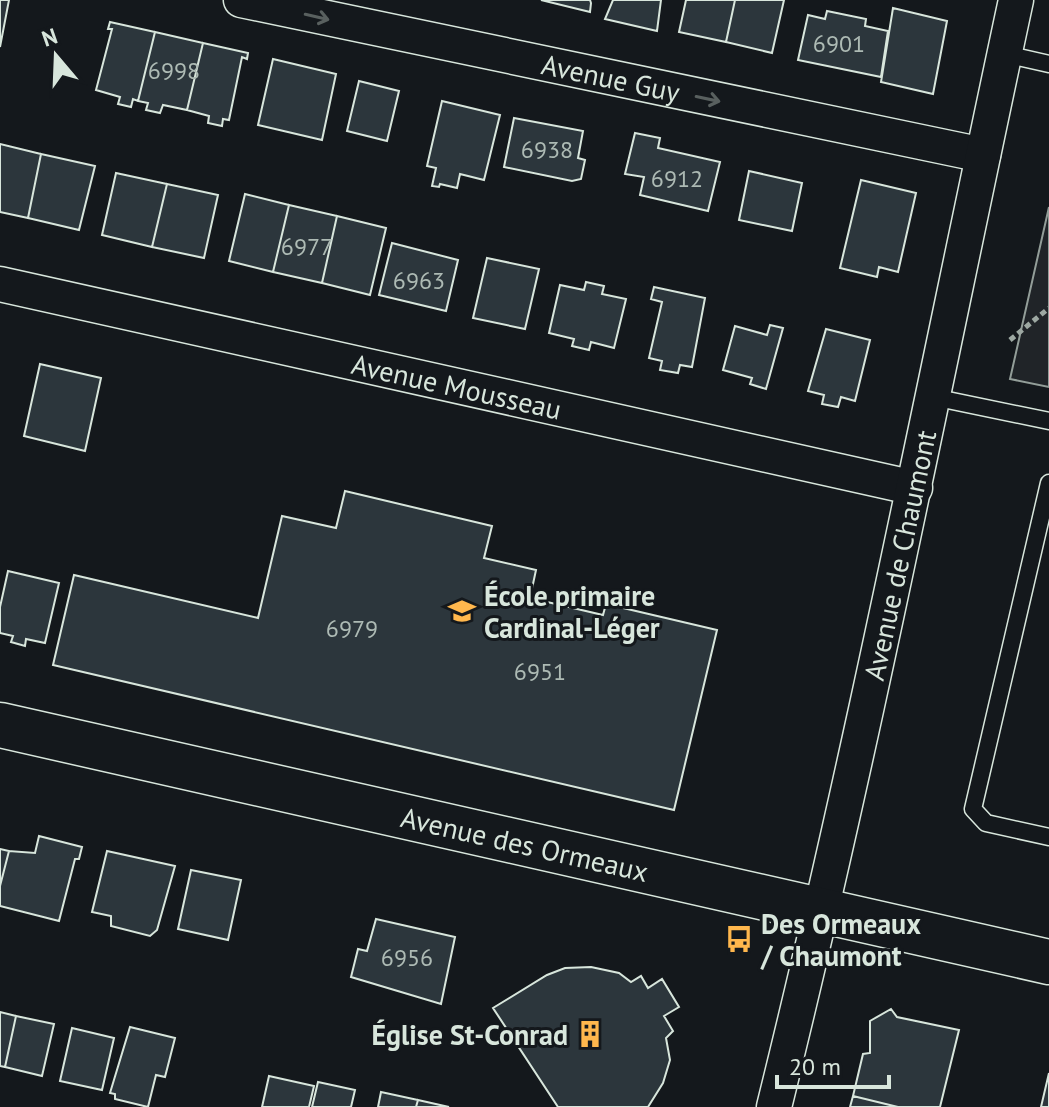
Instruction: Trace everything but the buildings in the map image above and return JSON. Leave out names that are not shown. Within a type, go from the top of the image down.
[{"type":"street","name":"Avenue Guy","points":[[241,0],[983,155]]},
{"type":"street","name":"Avenue de Chaumont","points":[[774,1107],[822,911],[915,488],[1016,0]]},
{"type":"street","name":"Avenue Mousseau","points":[[0,284],[915,488]]},
{"type":"street","name":"Avenue des Ormeaux","points":[[0,725],[822,911],[1047,954]]},
{"type":"lane","points":[[1005,54],[1049,64]]},
{"type":"lane","points":[[933,397],[1049,421]]},
{"type":"lane","points":[[1049,483],[973,809],[986,823],[1049,837]]},
{"type":"path","points":[[1010,340],[1049,308]]},
{"type":"shaded area","points":[[1049,207],[1049,387],[1010,379]]},
{"type":"place","name":"École primaire Cardinal-Léger","points":[[462,611]]},
{"type":"place","name":"Des Ormeaux / Chaumont","points":[[739,939]]},
{"type":"place","name":"Église St-Conrad","points":[[590,1034]]}]
